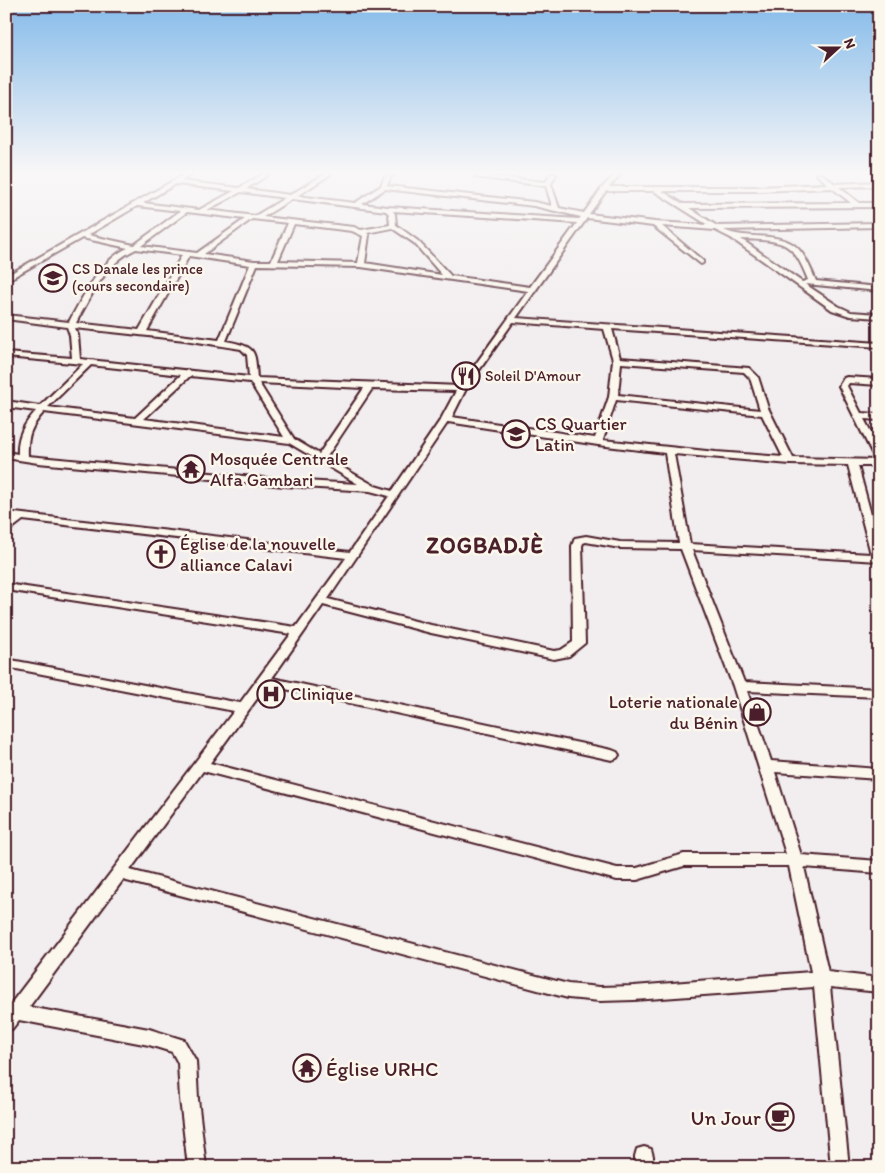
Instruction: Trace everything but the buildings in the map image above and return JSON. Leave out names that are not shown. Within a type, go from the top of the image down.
[{"type":"street","points":[[6,279],[94,229]]},
{"type":"street","points":[[76,360],[74,335],[71,326],[94,283],[123,252],[135,247],[160,229]]},
{"type":"street","points":[[199,255],[237,229]]},
{"type":"street","points":[[273,264],[289,229]]},
{"type":"street","points":[[352,229],[366,235],[361,265]]},
{"type":"street","points":[[362,232],[379,229]]},
{"type":"street","points":[[397,229],[416,242],[449,278]]},
{"type":"street","points":[[197,1167],[189,1099],[187,1061],[178,1046],[149,1037],[11,1018],[264,680],[446,419],[462,389],[576,229]]},
{"type":"street","points":[[661,229],[701,262]]},
{"type":"street","points":[[717,229],[835,308],[850,314],[879,316]]},
{"type":"street","points":[[82,236],[135,247],[254,263],[361,265],[533,290]]},
{"type":"street","points":[[733,238],[788,243],[796,248],[802,256],[813,283]]},
{"type":"street","points":[[142,332],[187,253]]},
{"type":"street","points":[[222,342],[254,263]]},
{"type":"street","points":[[796,282],[879,289]]},
{"type":"street","points":[[6,317],[71,326],[142,332],[244,346],[249,350],[253,380],[291,441]]},
{"type":"street","points":[[512,320],[879,345]]},
{"type":"street","points":[[598,442],[613,397],[617,360],[606,326]]},
{"type":"street","points":[[6,355],[76,360],[89,363],[253,380],[369,387],[462,389]]},
{"type":"street","points":[[617,360],[746,370],[754,377],[755,387],[790,461]]},
{"type":"street","points":[[23,458],[24,436],[43,408],[89,363]]},
{"type":"street","points":[[137,421],[188,374]]},
{"type":"street","points":[[879,382],[853,380],[844,382],[843,386],[879,457]]},
{"type":"street","points":[[321,458],[369,387]]},
{"type":"street","points":[[613,397],[766,412]]},
{"type":"street","points":[[6,404],[291,441],[371,488]]},
{"type":"street","points":[[858,416],[879,417]]},
{"type":"street","points":[[446,419],[669,451],[790,461],[879,463]]},
{"type":"street","points":[[669,451],[684,546],[739,686],[795,860],[821,980],[840,1167]]},
{"type":"street","points":[[6,455],[284,483],[371,488],[394,494]]},
{"type":"street","points":[[320,601],[431,629],[554,655],[565,653],[579,643],[576,546],[579,540],[586,539],[620,545],[684,546],[878,558],[852,463]]},
{"type":"street","points":[[6,515],[352,556]]},
{"type":"street","points":[[6,530],[22,516]]},
{"type":"street","points":[[6,587],[298,631]]},
{"type":"street","points":[[6,664],[242,708]]},
{"type":"street","points":[[264,680],[612,755]]},
{"type":"street","points":[[739,686],[879,693]]},
{"type":"street","points":[[200,765],[617,874],[637,874],[684,860],[795,860],[879,867]]},
{"type":"street","points":[[766,766],[879,774]]},
{"type":"street","points":[[119,873],[568,991],[634,993],[821,980],[879,985]]},
{"type":"place","name":"CS Danale les prince (cours secondaire)","points":[[53,278]]},
{"type":"place","name":"Soleil D'Amour","points":[[466,376]]},
{"type":"place","name":"CS Quartier Latin","points":[[516,434]]},
{"type":"place","name":"Mosquée Centrale Alfa Gambari","points":[[191,469]]},
{"type":"place","name":"Église de la nouvelle alliance Calavi","points":[[161,554]]},
{"type":"place","name":"Clinique","points":[[271,694]]},
{"type":"place","name":"Loterie nationale du Bénin","points":[[757,712]]},
{"type":"place","name":"Église URHC","points":[[307,1068]]},
{"type":"place","name":"Un Jour","points":[[780,1117]]},
{"type":"district","name":"ZOGBADJÈ","points":[[485,545]]}]
